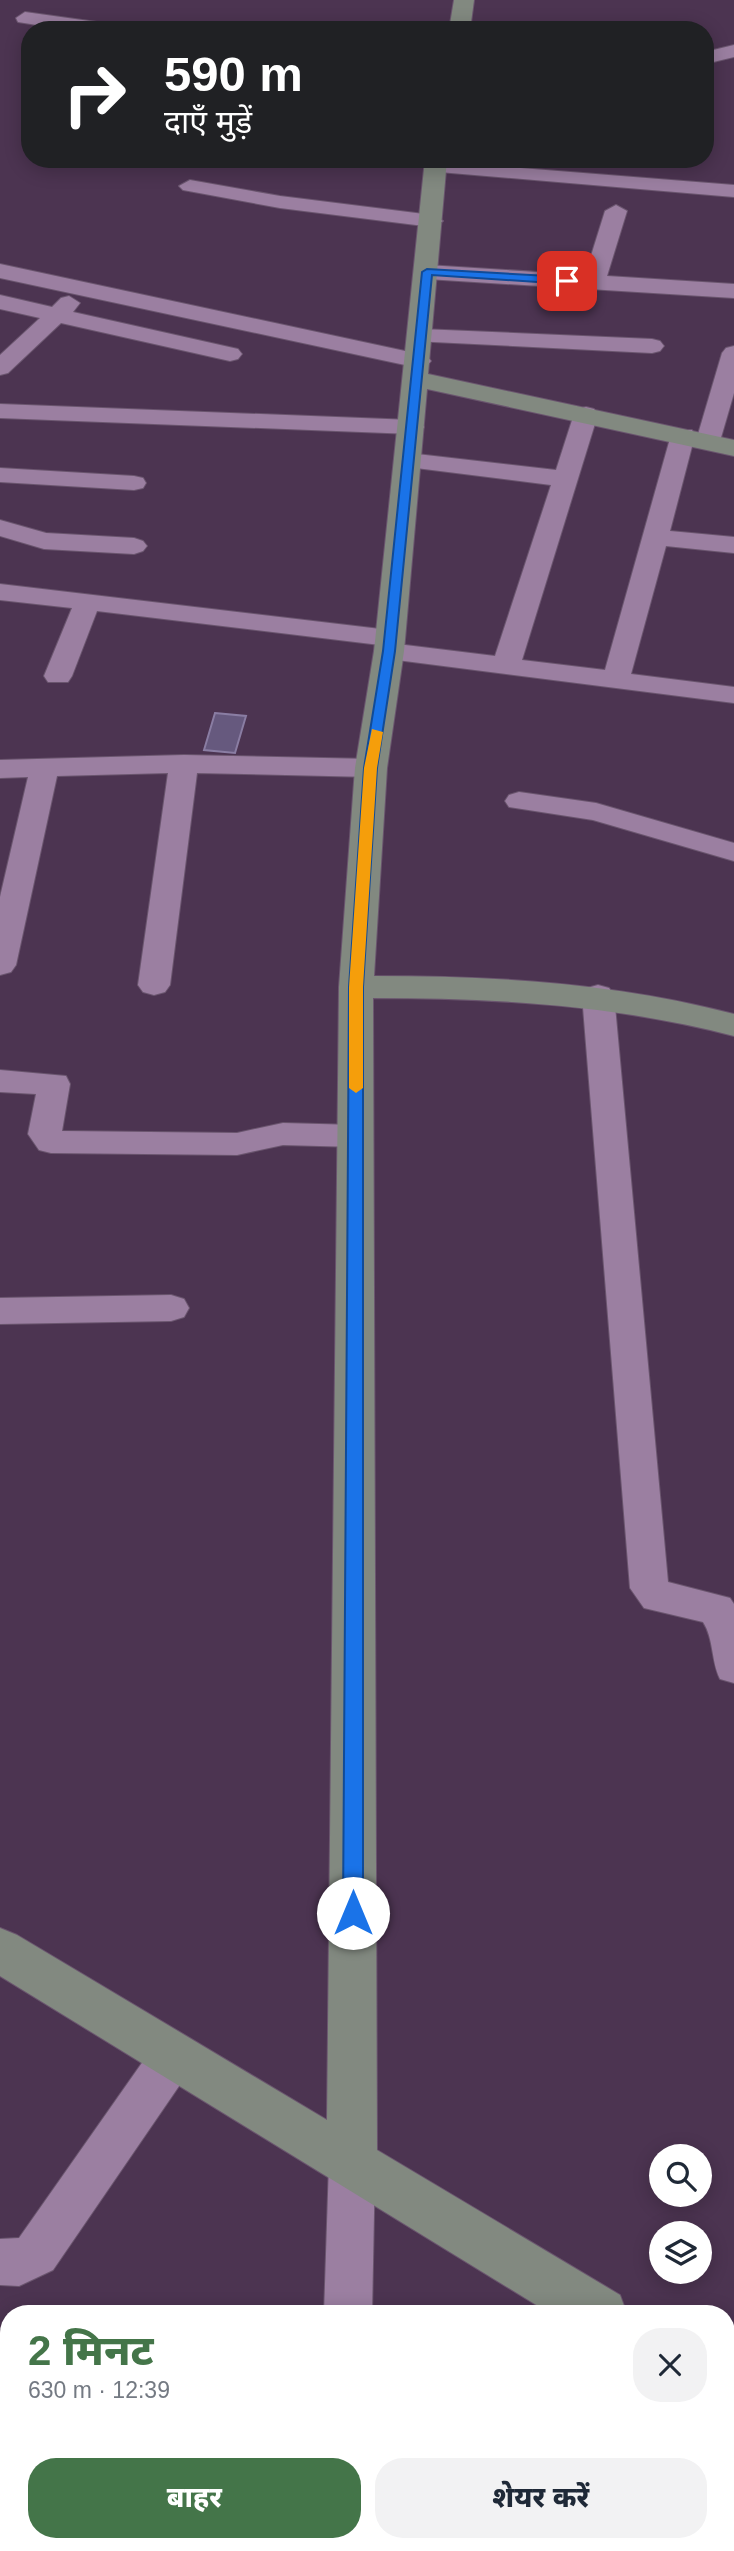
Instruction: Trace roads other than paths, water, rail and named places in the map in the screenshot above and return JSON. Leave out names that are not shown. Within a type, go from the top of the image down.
[{"type":"main road","points":[[461,21],[464,0]]},
{"type":"main road","points":[[352,2163],[356,987],[371,768],[389,645],[419,359],[435,168]]},
{"type":"main road","points":[[419,359],[586,414],[734,448]]},
{"type":"main road","points":[[356,987],[510,987],[598,995],[673,1007],[734,1025]]},
{"type":"main road","points":[[0,1950],[585,2305]]},
{"type":"street","points":[[25,18],[46,21]]},
{"type":"street","points":[[714,56],[734,51]]},
{"type":"street","points":[[528,168],[694,177],[734,191]]},
{"type":"street","points":[[190,186],[279,202],[432,221]]},
{"type":"street","points":[[594,282],[616,211]]},
{"type":"street","points":[[0,271],[419,359],[652,346]]},
{"type":"street","points":[[427,272],[734,291]]},
{"type":"street","points":[[2,364],[84,289]]},
{"type":"street","points":[[0,302],[230,354]]},
{"type":"street","points":[[616,680],[655,537],[695,438],[734,353]]},
{"type":"street","points":[[0,411],[410,443],[566,479]]},
{"type":"street","points":[[506,666],[586,414]]},
{"type":"street","points":[[0,475],[134,483]]},
{"type":"street","points":[[0,528],[44,541],[134,546]]},
{"type":"street","points":[[655,537],[734,545]]},
{"type":"street","points":[[0,592],[389,645],[506,666],[734,695]]},
{"type":"street","points":[[58,677],[88,602]]},
{"type":"street","points":[[154,985],[184,764]]},
{"type":"street","points":[[0,769],[184,764],[371,768]]},
{"type":"street","points":[[0,965],[44,768]]},
{"type":"street","points":[[519,801],[596,812],[734,852]]},
{"type":"street","points":[[598,995],[649,1588],[658,1597],[716,1609],[728,1628],[734,1667]]},
{"type":"street","points":[[0,1081],[54,1084],[56,1090],[45,1134],[51,1142],[237,1144],[283,1135],[356,1136]]},
{"type":"street","points":[[0,1311],[172,1308]]},
{"type":"street","points":[[0,2262],[19,2263],[36,2254],[174,2055]]},
{"type":"street","points":[[348,2305],[352,2163]]}]
